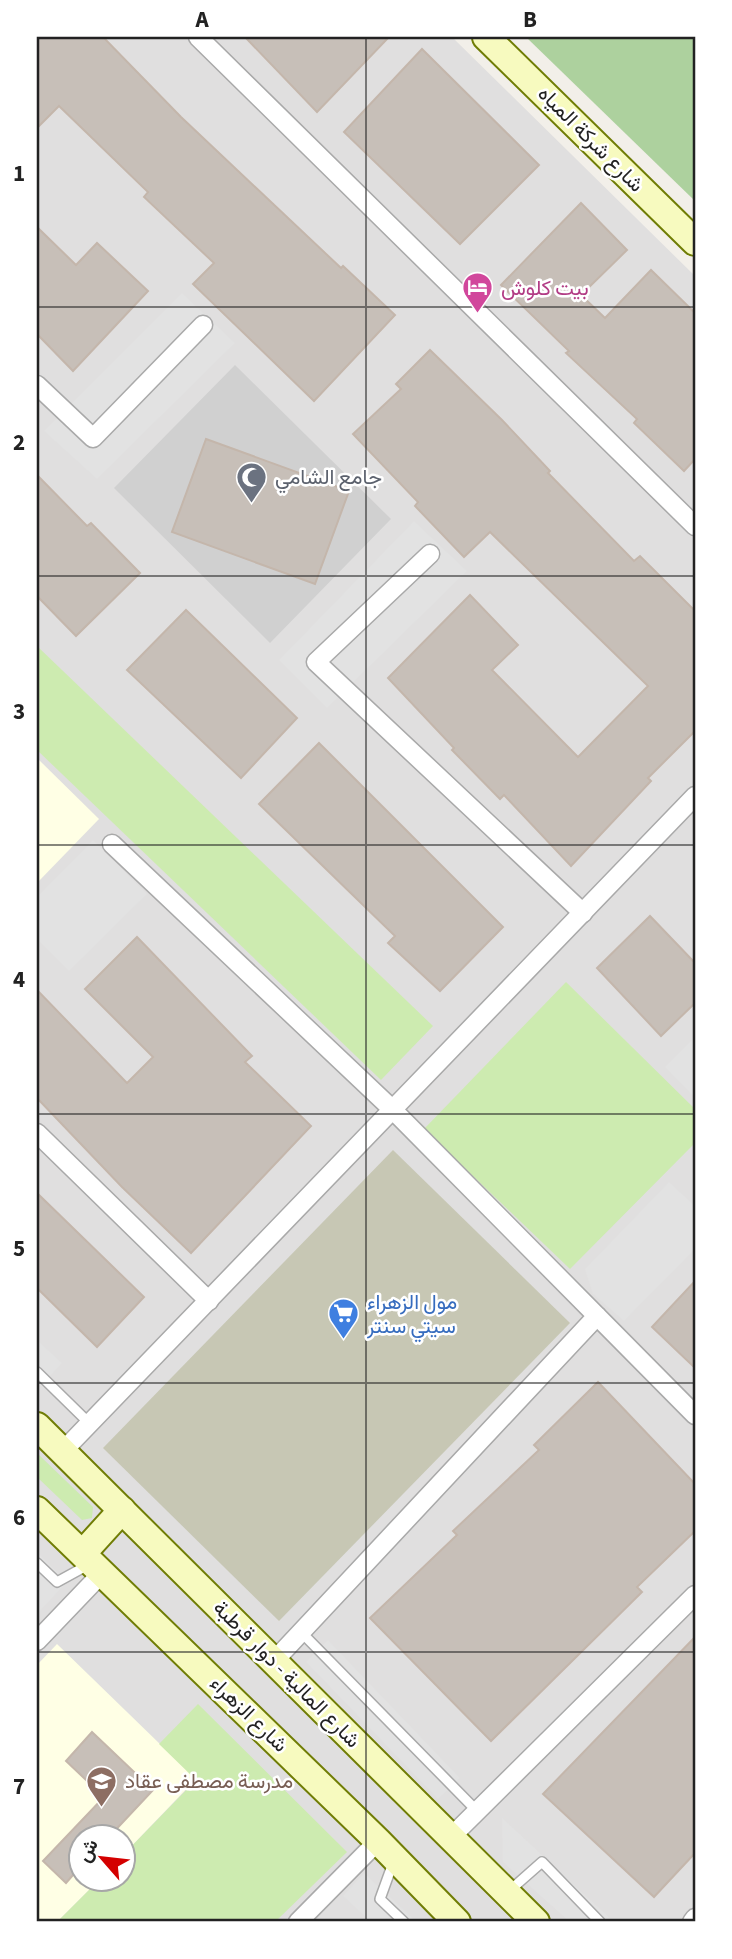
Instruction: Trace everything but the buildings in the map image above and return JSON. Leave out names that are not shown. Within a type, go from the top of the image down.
[{"type":"main road","name":"شارع شركة المياه","points":[[486,37],[695,242]]},
{"type":"main road","name":"شارع المالية - دوار قرطبة","points":[[37,1426],[536,1922]]},
{"type":"main road","name":"شارع الزهراء","points":[[37,1510],[387,1850],[457,1922]]},
{"type":"main road","points":[[93,1562],[122,1510]]},
{"type":"street","points":[[198,37],[695,526]]},
{"type":"street","points":[[37,385],[93,438],[203,325]]},
{"type":"street","points":[[430,554],[316,662],[583,913]]},
{"type":"street","points":[[63,1451],[695,796]]},
{"type":"street","points":[[112,844],[393,1110],[695,1416]]},
{"type":"street","points":[[37,1133],[209,1301]]},
{"type":"street","points":[[274,1661],[597,1315]]},
{"type":"street","points":[[37,1641],[93,1562]]},
{"type":"street","points":[[451,1837],[695,1595]]},
{"type":"street","points":[[298,1922],[387,1850]]},
{"type":"street","points":[[692,1922],[695,1918]]},
{"type":"lane","points":[[37,1372],[89,1423]]},
{"type":"lane","points":[[37,1563],[57,1582],[93,1562]]},
{"type":"lane","points":[[301,1632],[477,1811]]},
{"type":"lane","points":[[387,1850],[380,1899],[404,1922]]},
{"type":"lane","points":[[507,1893],[542,1862],[600,1922]]},
{"type":"shaded area","points":[[37,37],[452,37],[695,276],[695,1922],[37,1922]]},
{"type":"shaded area","points":[[182,293],[235,343],[97,479],[44,431]]},
{"type":"shaded area","name":"جامع الشامي","points":[[235,365],[391,519],[270,643],[114,488]]},
{"type":"shaded area","points":[[414,521],[467,571],[327,708],[279,660]]},
{"type":"shaded area","points":[[37,758],[99,819],[37,883]]},
{"type":"shaded area","points":[[93,840],[147,894],[69,971],[37,939],[37,897]]},
{"type":"shaded area","points":[[695,1037],[695,1098],[665,1067]]},
{"type":"shaded area","points":[[393,1150],[570,1323],[279,1621],[103,1448]]},
{"type":"shaded area","points":[[669,1182],[695,1206],[695,1249],[624,1321],[593,1294],[585,1269]]},
{"type":"shaded area","points":[[37,1340],[62,1363],[42,1385],[37,1380]]},
{"type":"shaded area","points":[[37,1552],[67,1582],[39,1612],[37,1610]]},
{"type":"shaded area","points":[[328,1640],[460,1778],[438,1799],[306,1662]]},
{"type":"shaded area","name":"مدرسة مصطفى عقاد","points":[[57,1644],[196,1779],[136,1841],[136,1822],[66,1822],[66,1892],[87,1892],[57,1922],[37,1922],[37,1665]]},
{"type":"shaded area","points":[[502,1818],[614,1922],[570,1922],[503,1862]]},
{"type":"shaded area","points":[[364,1873],[417,1922],[371,1922],[343,1896]]},
{"type":"green space","points":[[526,37],[695,37],[695,201]]},
{"type":"green space","points":[[37,646],[433,1026],[381,1080],[37,750]]},
{"type":"green space","points":[[566,982],[695,1109],[695,1143],[570,1269],[424,1129]]},
{"type":"green space","points":[[37,1453],[93,1507],[92,1518],[82,1520],[37,1477]]},
{"type":"green space","points":[[198,1704],[347,1852],[275,1922],[57,1922],[87,1892],[136,1892],[136,1842],[196,1780],[159,1744]]},
{"type":"place","name":"بيت كلوش","points":[[478,315]]},
{"type":"place","name":"جامع الشامي","points":[[252,504]]},
{"type":"place","name":"مول الزهراء سيتي سنتر","points":[[344,1341]]},
{"type":"place","name":"مدرسة مصطفى عقاد","points":[[102,1808]]}]
